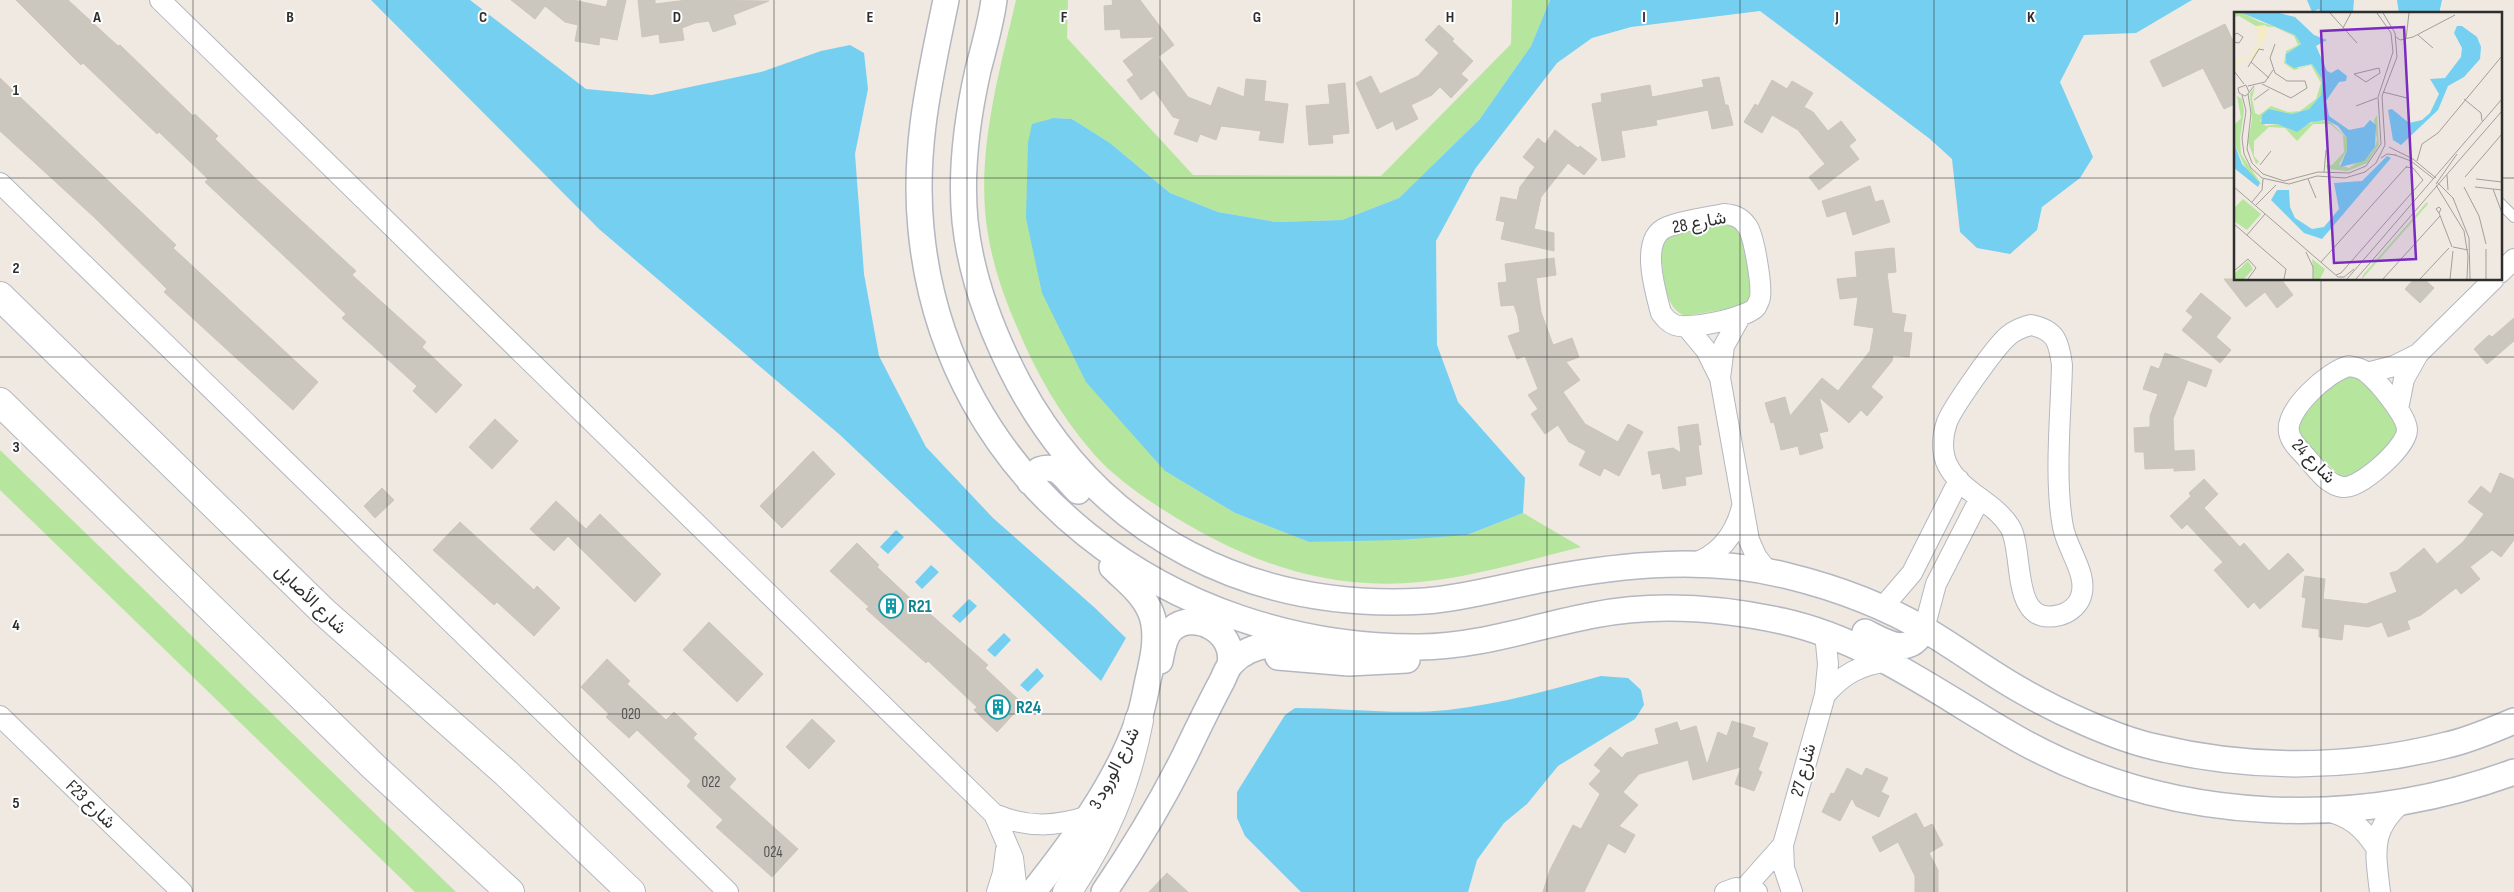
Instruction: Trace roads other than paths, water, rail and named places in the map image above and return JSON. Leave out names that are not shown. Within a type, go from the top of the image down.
[{"type":"main road","name":"شارع الأصايل","points":[[0,296],[324,612],[506,773],[631,892]]},
{"type":"main road","points":[[0,402],[374,767],[510,892]]},
{"type":"main road","points":[[1066,892],[1093,853],[1109,821],[1132,755],[1139,720]]},
{"type":"street","points":[[160,0],[994,814],[1005,835],[1013,858],[1017,892]]},
{"type":"street","points":[[946,0],[923,113],[919,171],[921,230],[930,288],[946,343],[969,395],[998,444],[1030,482],[1063,516],[1083,532],[1135,569],[1191,600],[1251,623],[1314,638],[1377,646],[1424,647],[1470,643],[1516,635],[1601,613],[1642,609],[1684,609],[1726,613],[1814,630],[1888,661],[2022,742],[2089,773],[2141,790],[2192,802],[2254,810],[2326,810],[2405,800],[2457,789],[2514,772]]},
{"type":"street","points":[[994,0],[968,121],[963,170],[965,220],[972,269],[991,327],[1033,409],[1060,447],[1090,482],[1125,513],[1175,546],[1213,566],[1262,584],[1312,596],[1372,603],[1432,600],[1590,571],[1689,564],[1715,565],[1768,572],[1816,583],[1882,608],[1924,629],[2024,692],[2074,717],[2152,747],[2246,763],[2316,765],[2385,758],[2452,744],[2514,722]]},
{"type":"street","points":[[0,184],[728,892]]},
{"type":"street","name":"شارع 28","points":[[1720,378],[1706,350],[1686,326],[1676,326],[1667,321],[1661,313],[1650,252],[1652,242],[1658,233],[1667,227],[1724,214],[1734,215],[1743,220],[1749,228],[1760,287],[1760,297],[1756,306],[1749,314],[1740,317],[1724,346],[1720,378],[1749,540],[1756,556],[1768,572]]},
{"type":"street","points":[[2502,271],[2514,259]]},
{"type":"street","name":"شارع 24","points":[[2398,409],[2404,380],[2418,354],[2493,280]]},
{"type":"street","points":[[1686,326],[1740,317]]},
{"type":"street","points":[[2031,325],[2044,328],[2055,337],[2061,351],[2060,455],[2062,525],[2065,538],[2082,575],[2080,598],[2074,608],[2065,614],[2054,617],[2043,615],[2033,610],[2021,591],[2016,545],[2012,529],[2003,516],[1959,480],[1948,466],[1944,451],[1943,436],[1947,421],[2007,336],[2018,328],[2031,325]]},
{"type":"street","name":"شارع 24","points":[[2367,372],[2394,366],[2418,354]]},
{"type":"street","name":"شارع 24","points":[[2348,366],[2367,372],[2398,409],[2406,422],[2405,440],[2400,448],[2359,484],[2344,488],[2330,483],[2292,442],[2288,426],[2294,409],[2330,374],[2339,368],[2348,366]]},
{"type":"street","points":[[1030,482],[1039,470],[1054,468],[1061,472],[1096,504],[1125,513]]},
{"type":"street","points":[[1882,608],[1912,573],[1959,480]]},
{"type":"street","points":[[1814,630],[1822,623],[1840,624],[1893,645],[1902,646],[1912,644],[1920,638],[1936,584],[1980,498]]},
{"type":"street","points":[[1689,564],[1705,560],[1719,550],[1738,523],[1742,507]]},
{"type":"street","name":"شارع الورود 3","points":[[1033,892],[1089,816],[1122,759],[1139,720],[1154,654],[1155,634],[1151,614],[1143,597],[1104,558],[1083,532]]},
{"type":"street","points":[[1110,887],[1164,796],[1205,710],[1226,672],[1232,654],[1230,644],[1216,629],[1194,623],[1173,628],[1166,636],[1153,686],[1139,720]]},
{"type":"street","name":"شارع 27","points":[[1792,892],[1784,868],[1783,845],[1825,695],[1828,664],[1814,630]]},
{"type":"street","points":[[1226,672],[1256,662],[1280,657],[1349,664],[1392,662],[1444,652],[1470,643]]},
{"type":"street","name":"شارع 27","points":[[1825,695],[1837,681],[1852,670],[1870,663],[1888,661]]},
{"type":"street","name":"F23 شارع","points":[[0,716],[182,892]]},
{"type":"street","points":[[2380,892],[2375,846],[2385,820],[2405,800]]},
{"type":"street","points":[[2326,810],[2341,814],[2354,822],[2375,846]]},
{"type":"street","points":[[994,814],[1012,822],[1032,825],[1051,825],[1089,816]]},
{"type":"street","points":[[997,892],[1005,861],[1005,835]]},
{"type":"street","name":"شارع 27","points":[[1743,891],[1783,845]]},
{"type":"lane","points":[[2502,205],[2514,217]]},
{"type":"water","points":[[371,0],[470,0],[586,89],[652,95],[761,72],[821,51],[850,45],[864,53],[868,89],[855,154],[864,274],[879,356],[926,447],[993,518],[1095,608],[1126,638],[1101,681],[839,434],[599,229]]},
{"type":"water","points":[[1550,0],[2192,0],[2136,33],[2084,35],[2060,82],[2093,157],[2080,178],[2042,207],[2037,230],[2010,254],[1977,248],[1960,232],[1952,159],[1930,139],[1760,11],[1631,27],[1592,38],[1557,63],[1475,169],[1436,241],[1437,345],[1458,402],[1525,478],[1523,513],[1467,535],[1398,540],[1309,542],[1235,513],[1165,471],[1086,382],[1042,293],[1026,218],[1028,143],[1032,124],[1054,118],[1072,119],[1110,143],[1170,193],[1218,212],[1276,222],[1342,220],[1399,198],[1479,120],[1531,46]]},
{"type":"water","points":[[2307,0],[2354,0],[2353,12],[2320,12],[2319,9],[2312,12]]},
{"type":"water","points":[[2397,0],[2442,0],[2439,12],[2399,12]]},
{"type":"water","points":[[896,530],[904,537],[888,554],[880,547]]},
{"type":"water","points":[[931,565],[939,572],[922,589],[915,582]]},
{"type":"water","points":[[969,599],[977,606],[960,623],[952,616]]},
{"type":"water","points":[[1004,633],[1011,640],[995,657],[987,650]]},
{"type":"water","points":[[1037,668],[1044,676],[1028,692],[1020,685]]},
{"type":"water","points":[[1601,676],[1628,678],[1641,690],[1644,705],[1635,719],[1558,766],[1527,804],[1504,823],[1477,860],[1468,892],[1301,892],[1245,836],[1237,818],[1237,792],[1285,715],[1295,708],[1391,712],[1448,710],[1506,700]]},
{"type":"place","name":"R21","points":[[891,606]]},
{"type":"place","name":"R24","points":[[998,707]]}]
